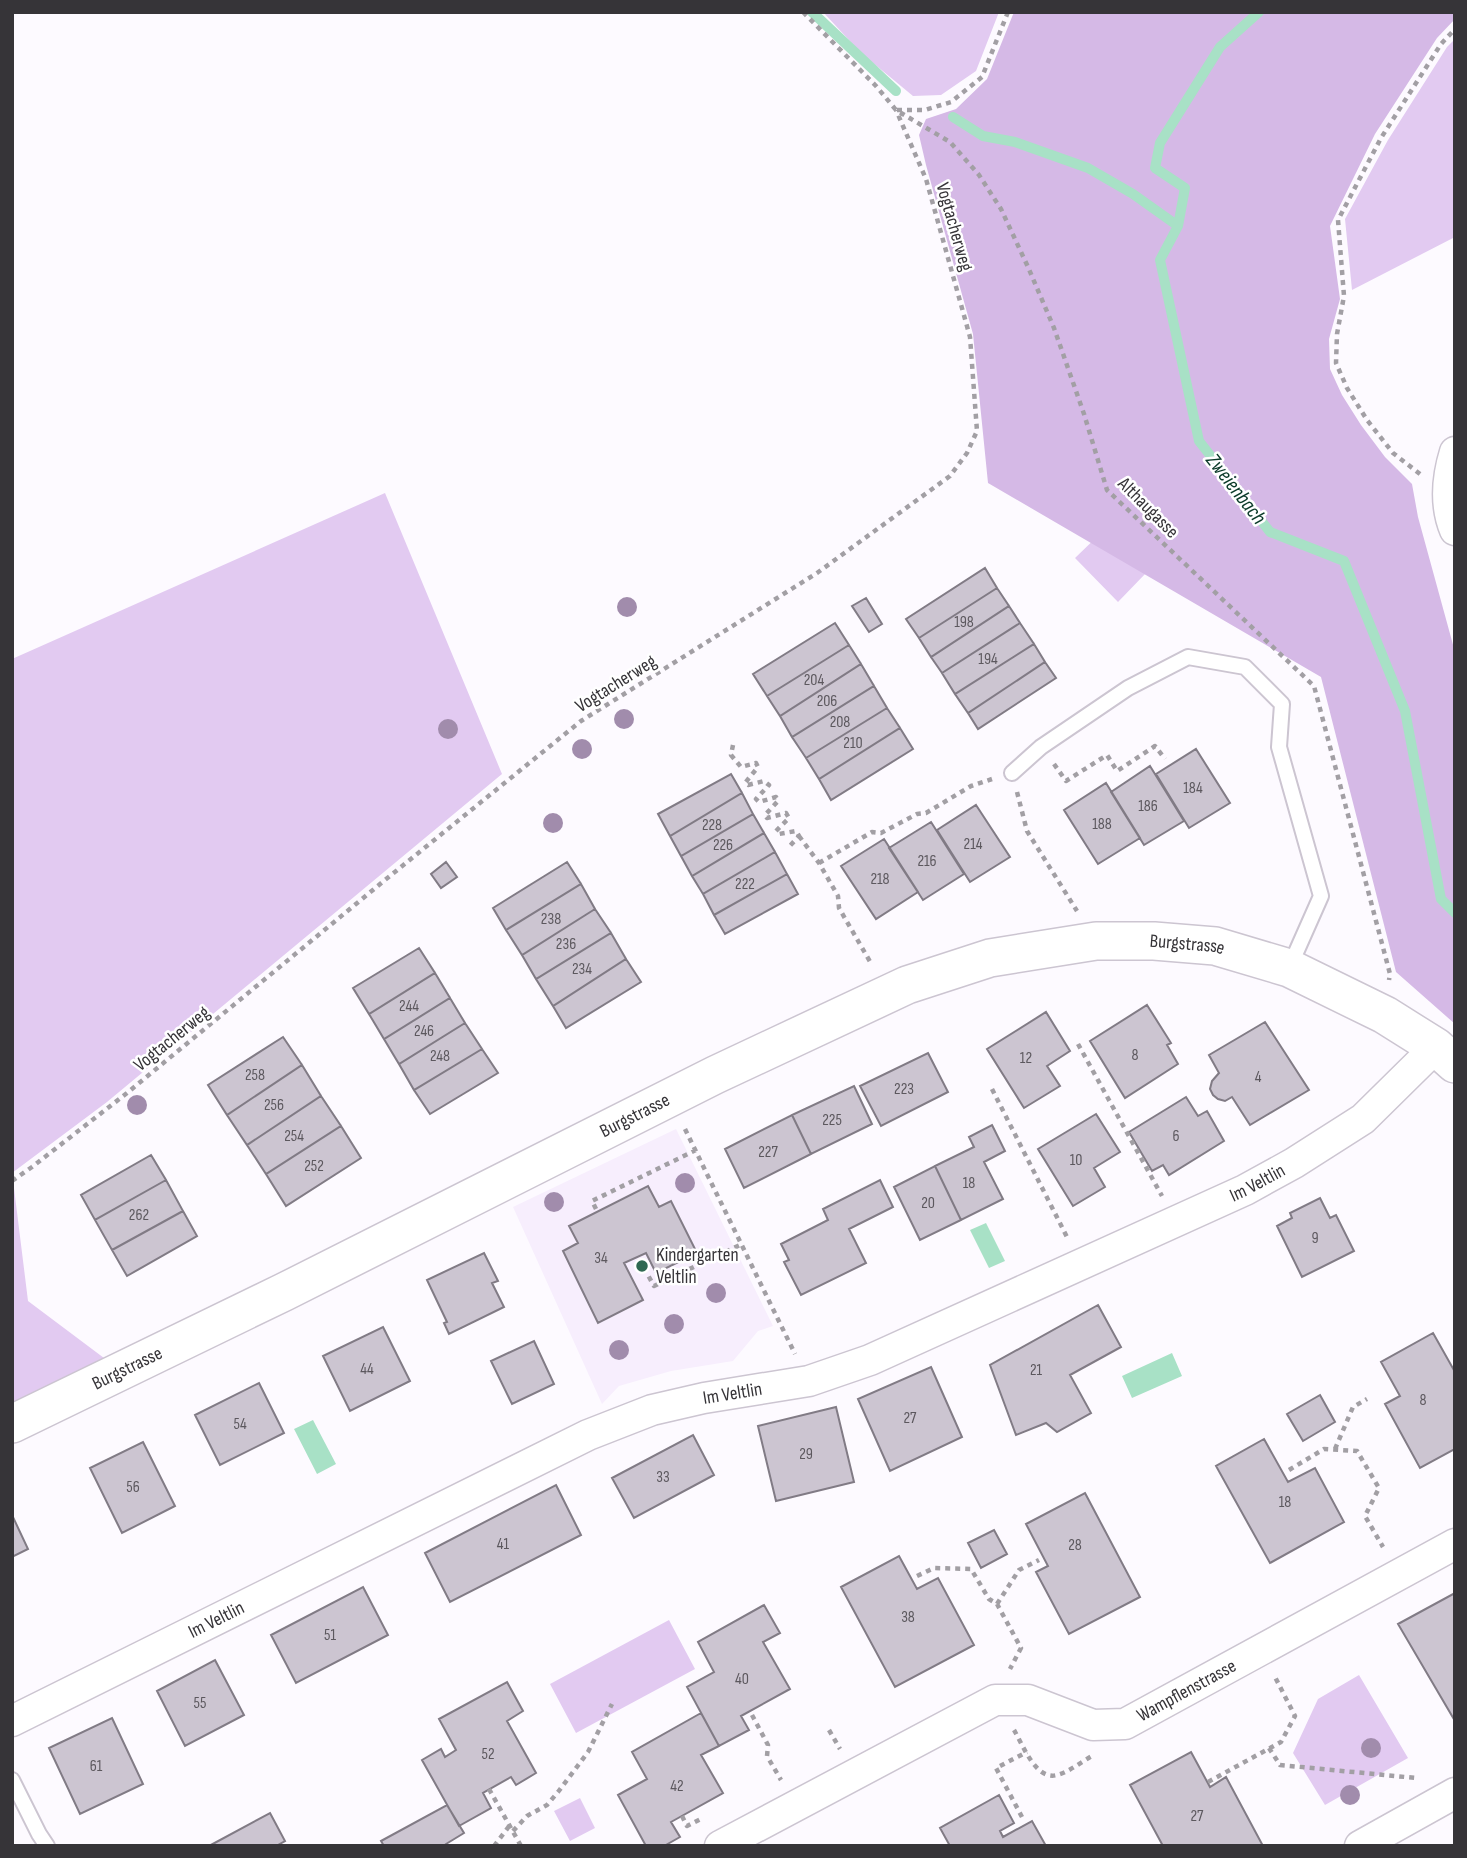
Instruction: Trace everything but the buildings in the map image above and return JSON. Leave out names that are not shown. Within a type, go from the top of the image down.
[{"type":"street","points":[[1455,453],[1448,481],[1450,519],[1455,530]]},
{"type":"street","name":"Burgstrasse","points":[[12,1424],[284,1292],[715,1075],[907,985],[990,958],[1096,941],[1154,941],[1216,946],[1289,968],[1385,1016],[1445,1055]]},
{"type":"street","name":"Im Veltlin","points":[[12,1721],[588,1435],[652,1410],[704,1398],[809,1381],[870,1360],[1245,1191],[1363,1119],[1445,1055]]},
{"type":"street","name":"Wampflenstrasse","points":[[720,1846],[995,1700],[1028,1700],[1093,1725],[1125,1724],[1455,1544]]},
{"type":"street","points":[[1360,1846],[1455,1793]]},
{"type":"lane","points":[[1012,773],[1041,747],[1128,688],[1188,657],[1245,667],[1282,704],[1279,747],[1321,895],[1289,968]]},
{"type":"lane","points":[[12,1780],[47,1846]]},
{"type":"path","name":"Althaugasse","points":[[803,12],[896,110],[950,142],[979,175],[1001,209],[1054,328],[1107,490],[1314,686],[1390,974],[1385,1016]]},
{"type":"path","points":[[896,110],[925,110],[951,102],[982,77],[1008,12]]},
{"type":"path","points":[[1448,481],[1418,474],[1393,453],[1367,420],[1347,388],[1336,363],[1337,334],[1344,296],[1338,220],[1381,138],[1441,44],[1455,29]]},
{"type":"path","name":"Vogtacherweg","points":[[12,1181],[127,1093],[581,722],[817,573],[950,476],[967,453],[977,431],[970,337],[926,179],[896,110]]},
{"type":"path","points":[[733,745],[730,755],[741,767],[755,763],[758,766],[745,783],[748,785],[764,780],[769,785],[756,799],[760,802],[776,797],[779,802],[765,815],[767,818],[786,813],[789,818],[776,831],[779,834],[796,831],[838,896],[839,908],[876,973]]},
{"type":"path","points":[[1041,747],[1066,781],[1107,755],[1117,771],[1156,746],[1165,759]]},
{"type":"path","points":[[818,863],[872,832],[881,833],[917,814],[926,813],[971,786],[1012,773],[1027,831],[1080,916]]},
{"type":"path","points":[[788,848],[799,836]]},
{"type":"path","points":[[1078,1044],[1162,1197]]},
{"type":"path","points":[[992,1090],[1072,1248]]},
{"type":"path","points":[[685,1130],[800,1364]]},
{"type":"path","points":[[596,1209],[592,1201],[696,1150]]},
{"type":"path","points":[[639,1259],[654,1286],[742,1244]]},
{"type":"path","points":[[1335,1449],[1353,1406],[1367,1399]]},
{"type":"path","points":[[1289,1470],[1324,1449],[1357,1451],[1379,1489],[1365,1516],[1399,1575]]},
{"type":"path","points":[[997,1604],[1019,1570],[1039,1560]]},
{"type":"path","points":[[917,1576],[934,1568],[971,1569],[989,1599],[997,1604],[1021,1648],[995,1700]]},
{"type":"path","points":[[1208,1782],[1281,1742],[1295,1716],[1260,1650]]},
{"type":"path","points":[[513,1831],[527,1816],[547,1805],[558,1793],[587,1752],[612,1704]]},
{"type":"path","points":[[752,1715],[768,1745],[767,1756],[795,1806]]},
{"type":"path","points":[[829,1730],[839,1747]]},
{"type":"path","points":[[1269,1748],[1280,1765],[1417,1778]]},
{"type":"path","points":[[1023,1817],[996,1768],[1027,1752]]},
{"type":"path","points":[[489,1789],[521,1846]]},
{"type":"path","points":[[494,1846],[510,1825]]},
{"type":"shaded area","points":[[823,12],[999,12],[976,71],[941,95],[913,96],[861,53]]},
{"type":"shaded area","points":[[1014,12],[1455,12],[1455,19],[1437,38],[1375,134],[1330,226],[1340,299],[1329,339],[1330,369],[1342,395],[1385,457],[1412,484],[1418,517],[1455,652],[1455,1024],[1396,972],[1321,677],[988,483],[973,334],[919,135],[926,119],[956,109],[987,79]]},
{"type":"shaded area","points":[[1455,39],[1455,237],[1352,290],[1345,219],[1388,140],[1447,47]]},
{"type":"shaded area","points":[[385,493],[502,774],[107,1102],[12,1173],[12,659]]},
{"type":"shaded area","points":[[1104,530],[1146,573],[1118,602],[1075,558]]},
{"type":"shaded area","name":"Kindergarten Veltlin","points":[[676,1129],[773,1326],[758,1331],[733,1361],[671,1371],[619,1386],[602,1404],[513,1207]]},
{"type":"shaded area","points":[[14,1188],[28,1301],[104,1358],[12,1404],[12,1189]]},
{"type":"shaded area","points":[[986,1223],[1005,1261],[989,1268],[970,1230]]},
{"type":"shaded area","points":[[1172,1353],[1182,1376],[1132,1398],[1122,1376]]},
{"type":"shaded area","points":[[313,1420],[336,1464],[317,1474],[294,1429]]},
{"type":"shaded area","points":[[669,1620],[695,1669],[576,1733],[550,1684]]},
{"type":"shaded area","points":[[1359,1675],[1408,1758],[1325,1805],[1293,1753],[1318,1699]]},
{"type":"shaded area","points":[[580,1798],[595,1828],[570,1841],[554,1811]]},
{"type":"waterway","points":[[812,12],[896,91]]},
{"type":"waterway","name":"Zweienbach","points":[[1259,12],[1220,47],[1160,143],[1155,168],[1185,188],[1178,226],[1160,260],[1199,441],[1270,532],[1344,561],[1405,711],[1441,899],[1455,913]]},
{"type":"waterway","points":[[953,117],[983,136],[1015,142],[1088,168],[1133,194],[1178,226]]},
{"type":"place","name":"Kindergarten Veltlin","points":[[642,1266]]}]
